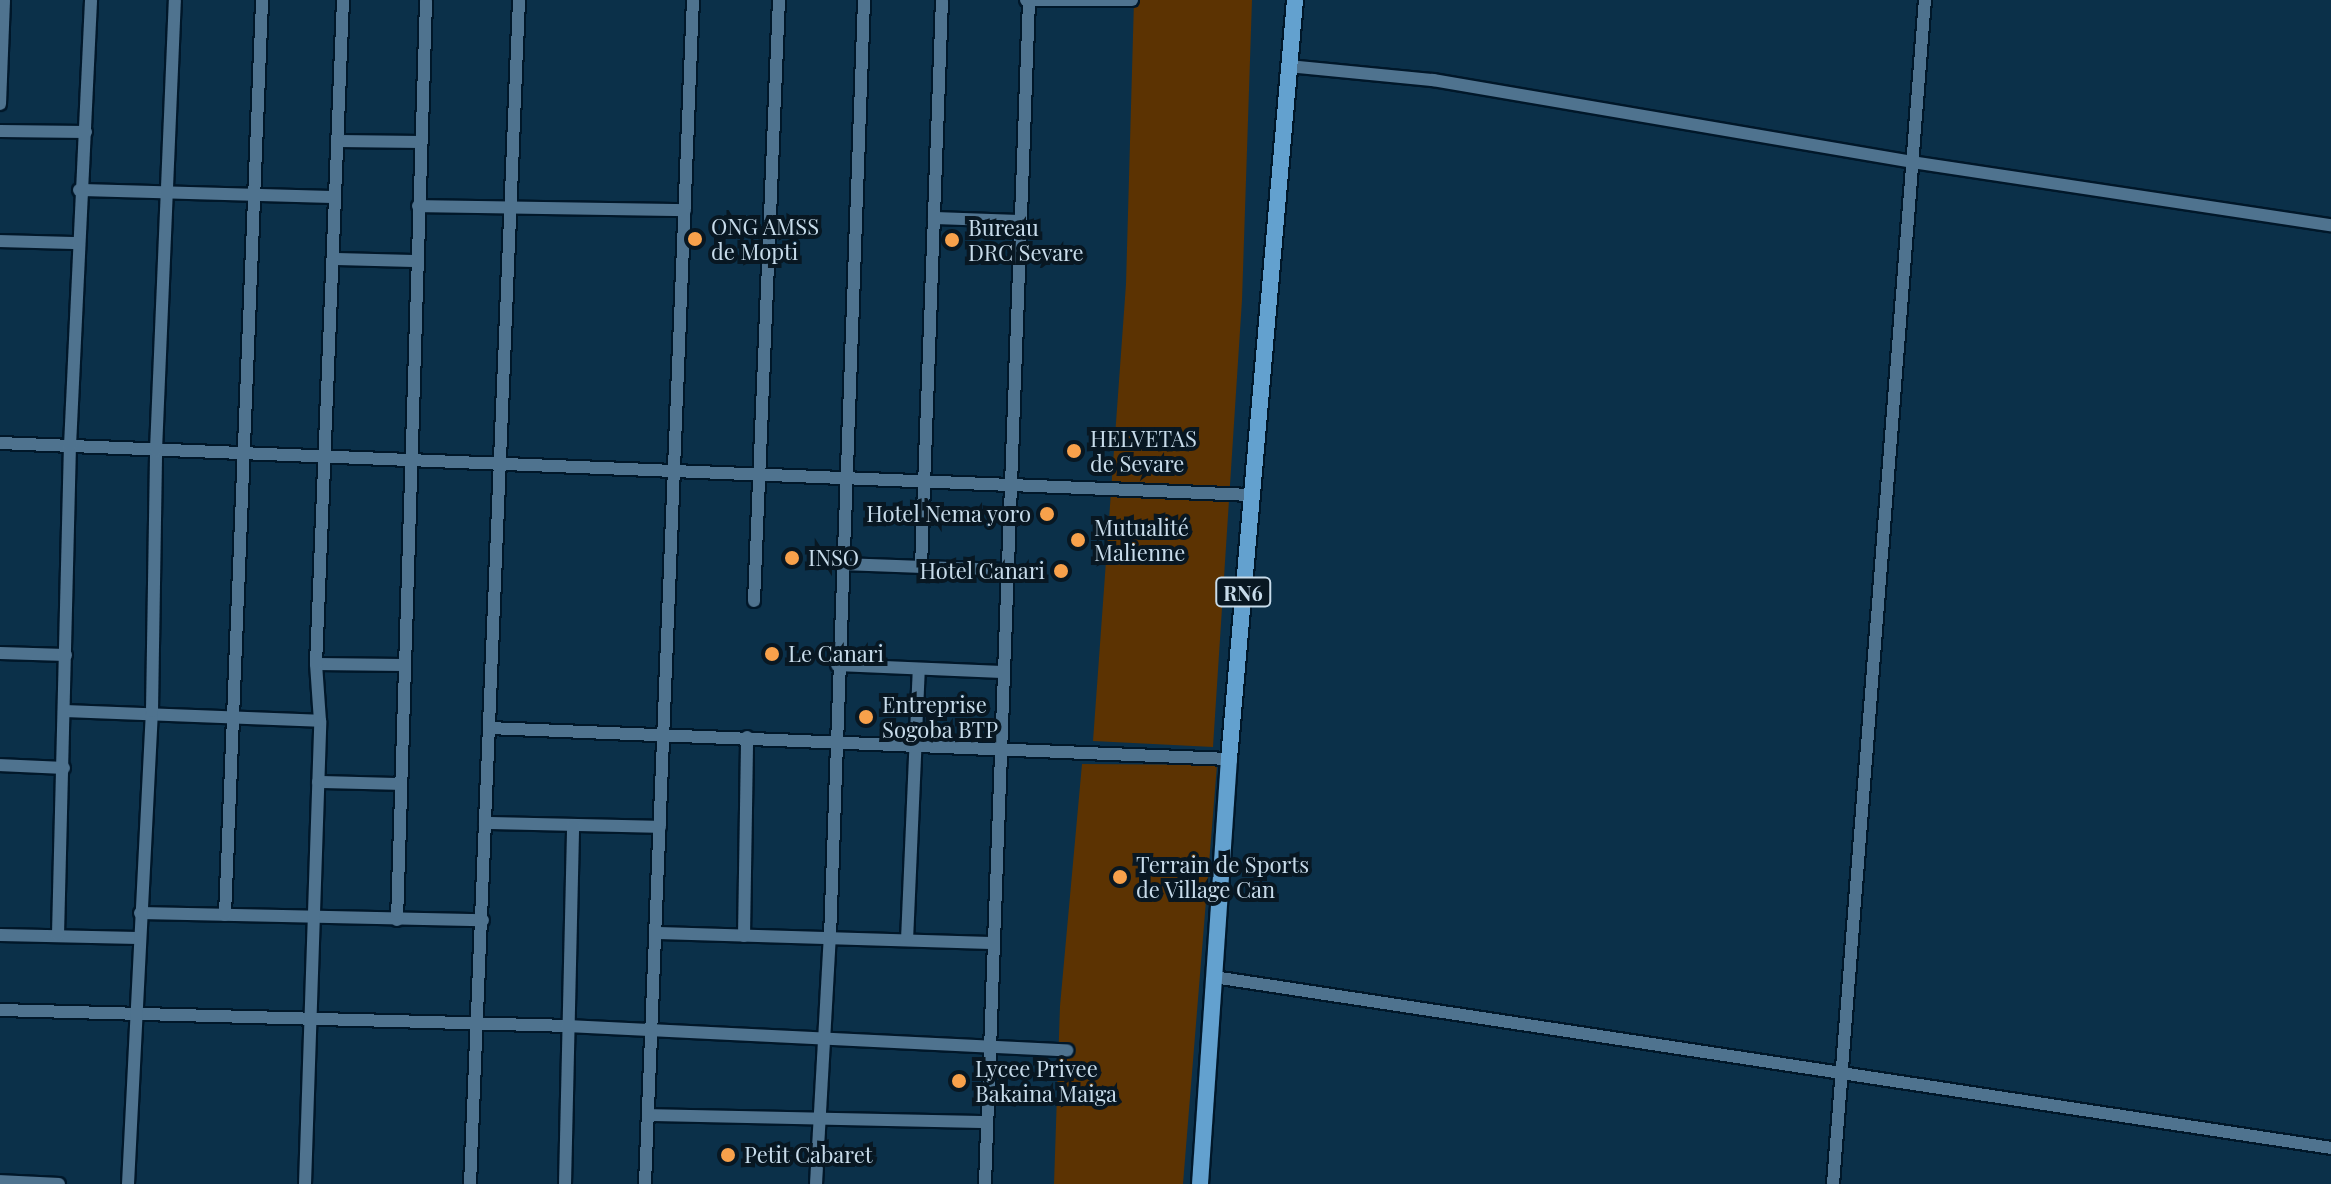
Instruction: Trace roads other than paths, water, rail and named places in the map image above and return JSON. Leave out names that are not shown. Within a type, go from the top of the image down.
[{"type":"main road","name":"RN6","points":[[1200,1184],[1229,759],[1295,0]]},
{"type":"street","points":[[0,104],[4,0]]},
{"type":"street","points":[[58,935],[77,243],[86,132],[91,0]]},
{"type":"street","points":[[128,1184],[138,938],[152,711],[156,450],[175,0]]},
{"type":"street","points":[[225,915],[236,715],[262,0]]},
{"type":"street","points":[[305,1184],[307,1019],[320,721],[316,664],[343,0]]},
{"type":"street","points":[[397,920],[426,0]]},
{"type":"street","points":[[470,1184],[519,0]]},
{"type":"street","points":[[645,1184],[693,0]]},
{"type":"street","points":[[754,601],[779,0]]},
{"type":"street","points":[[816,1184],[826,1040],[837,665],[864,0]]},
{"type":"street","points":[[921,567],[942,0]]},
{"type":"street","points":[[985,1184],[1028,0],[1132,0]]},
{"type":"street","points":[[1833,1184],[1925,0]]},
{"type":"street","points":[[1289,66],[1433,80],[1912,162],[2331,225]]},
{"type":"street","points":[[0,131],[86,132]]},
{"type":"street","points":[[338,141],[421,142]]},
{"type":"street","points":[[79,190],[335,197]]},
{"type":"street","points":[[418,206],[685,210]]},
{"type":"street","points":[[934,218],[1020,221]]},
{"type":"street","points":[[0,241],[77,243]]},
{"type":"street","points":[[333,259],[417,261]]},
{"type":"street","points":[[0,443],[1252,495]]},
{"type":"street","points":[[841,564],[1006,570]]},
{"type":"street","points":[[0,653],[66,655]]},
{"type":"street","points":[[316,664],[403,665]]},
{"type":"street","points":[[837,665],[1002,672]]},
{"type":"street","points":[[907,940],[919,669]]},
{"type":"street","points":[[64,711],[152,711],[320,721]]},
{"type":"street","points":[[489,728],[1229,759]]},
{"type":"street","points":[[744,936],[747,737]]},
{"type":"street","points":[[0,765],[64,768]]},
{"type":"street","points":[[318,782],[399,784]]},
{"type":"street","points":[[485,823],[660,827]]},
{"type":"street","points":[[565,1184],[573,825]]},
{"type":"street","points":[[140,913],[312,919],[483,920]]},
{"type":"street","points":[[656,933],[993,943]]},
{"type":"street","points":[[0,935],[138,938]]},
{"type":"street","points":[[1214,977],[2331,1148]]},
{"type":"street","points":[[0,1010],[477,1027],[568,1026],[651,1034],[1067,1050]]},
{"type":"street","points":[[648,1115],[987,1122]]},
{"type":"street","points":[[0,1181],[59,1184]]},
{"type":"place","name":"ONG AMSS de Mopti","points":[[695,239]]},
{"type":"place","name":"Bureau DRC Sevare","points":[[952,240]]},
{"type":"place","name":"HELVETAS de Sevare","points":[[1074,451]]},
{"type":"place","name":"Hotel Nema yoro","points":[[1047,514]]},
{"type":"place","name":"Mutualité Malienne","points":[[1078,540]]},
{"type":"place","name":"INSO","points":[[792,558]]},
{"type":"place","name":"Hotel Canari","points":[[1061,571]]},
{"type":"place","name":"Le Canari","points":[[772,654]]},
{"type":"place","name":"Entreprise Sogoba BTP","points":[[866,717]]},
{"type":"place","name":"Terrain de Sports de Village Can","points":[[1120,877]]},
{"type":"place","name":"Lycee Privee Bakaina Maiga","points":[[959,1081]]},
{"type":"place","name":"Petit Cabaret","points":[[728,1155]]}]
